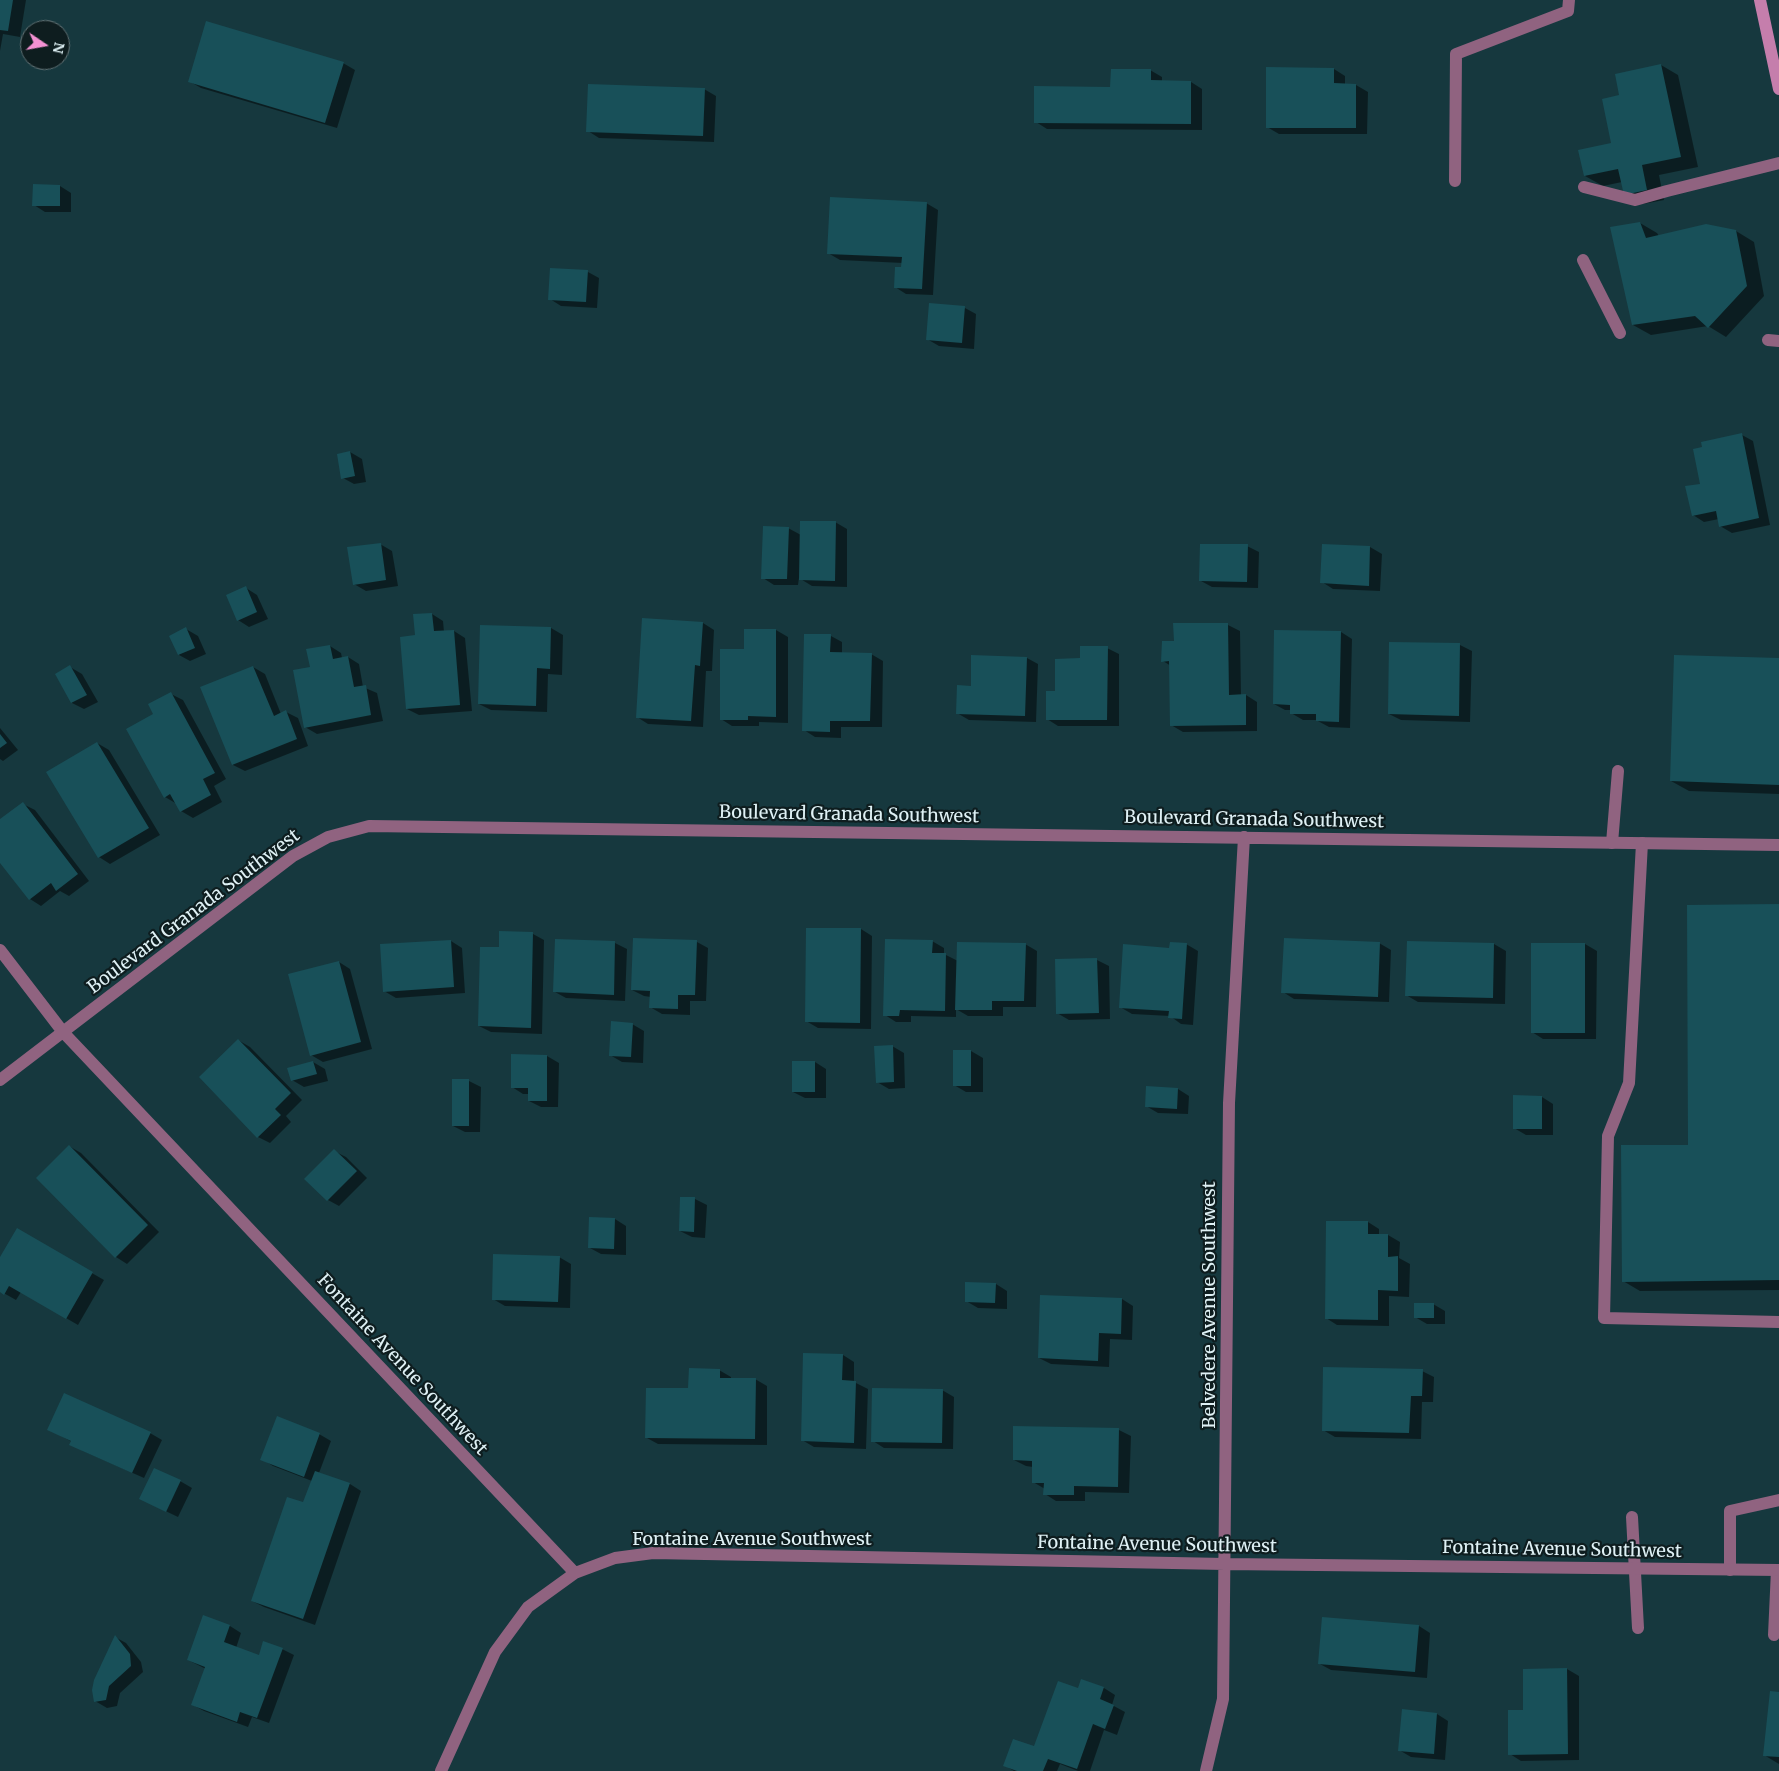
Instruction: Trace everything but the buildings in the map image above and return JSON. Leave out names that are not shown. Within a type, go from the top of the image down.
[{"type":"main road","points":[[1760,0],[1779,89]]},
{"type":"street","points":[[1454,181],[1456,54],[1568,10],[1569,0]]},
{"type":"street","points":[[1584,187],[1635,200],[1667,190],[1779,162]]},
{"type":"street","points":[[1583,260],[1620,333]]},
{"type":"street","points":[[1612,842],[1618,771]]},
{"type":"street","name":"Boulevard Granada Southwest","points":[[0,1080],[293,856],[328,838],[369,826],[1779,845]]},
{"type":"street","name":"Belvedere Avenue Southwest","points":[[1206,1771],[1223,1699],[1229,1103],[1244,837]]},
{"type":"street","points":[[1642,843],[1629,1083],[1608,1136],[1604,1318],[1779,1322]]},
{"type":"street","name":"Fontaine Avenue Southwest","points":[[0,950],[62,1032],[574,1573],[615,1558],[653,1553],[1225,1564],[1778,1570]]},
{"type":"street","points":[[1730,1570],[1730,1511],[1779,1500]]},
{"type":"street","points":[[1632,1517],[1638,1628]]},
{"type":"street","points":[[1774,1635],[1778,1570]]},
{"type":"street","points":[[441,1771],[495,1652],[528,1607],[574,1573]]}]
